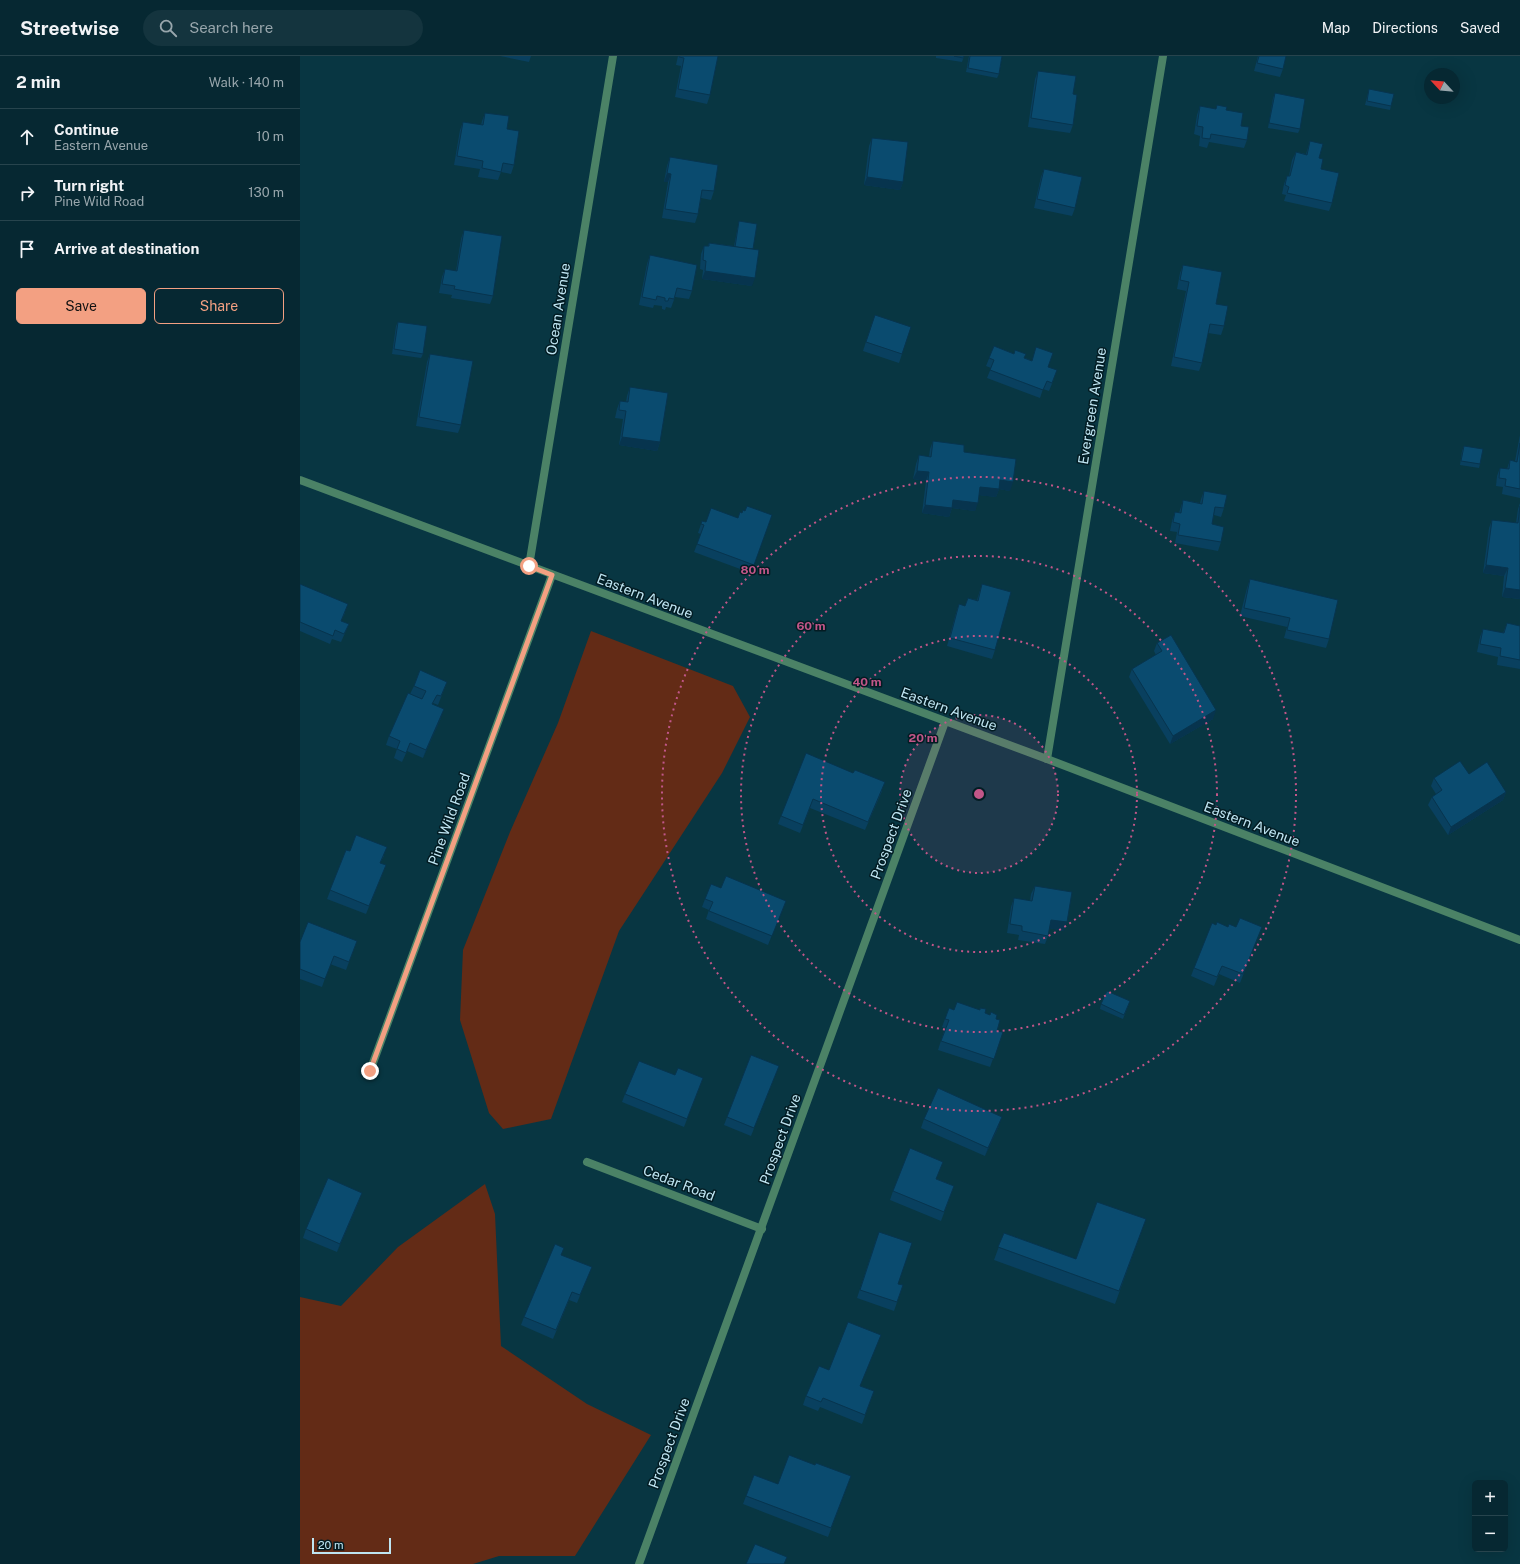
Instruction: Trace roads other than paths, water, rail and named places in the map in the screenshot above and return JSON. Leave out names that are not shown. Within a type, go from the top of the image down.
[{"type":"street","name":"Ocean Avenue","points":[[529,566],[613,56]]},
{"type":"street","name":"Evergreen Avenue","points":[[1047,759],[1163,56]]},
{"type":"street","name":"Eastern Avenue","points":[[300,480],[1047,759],[1520,940]]},
{"type":"street","name":"Pine Wild Road","points":[[370,1071],[552,575]]},
{"type":"street","name":"Prospect Drive","points":[[639,1564],[945,722]]},
{"type":"street","name":"Cedar Road","points":[[587,1162],[762,1229]]}]
